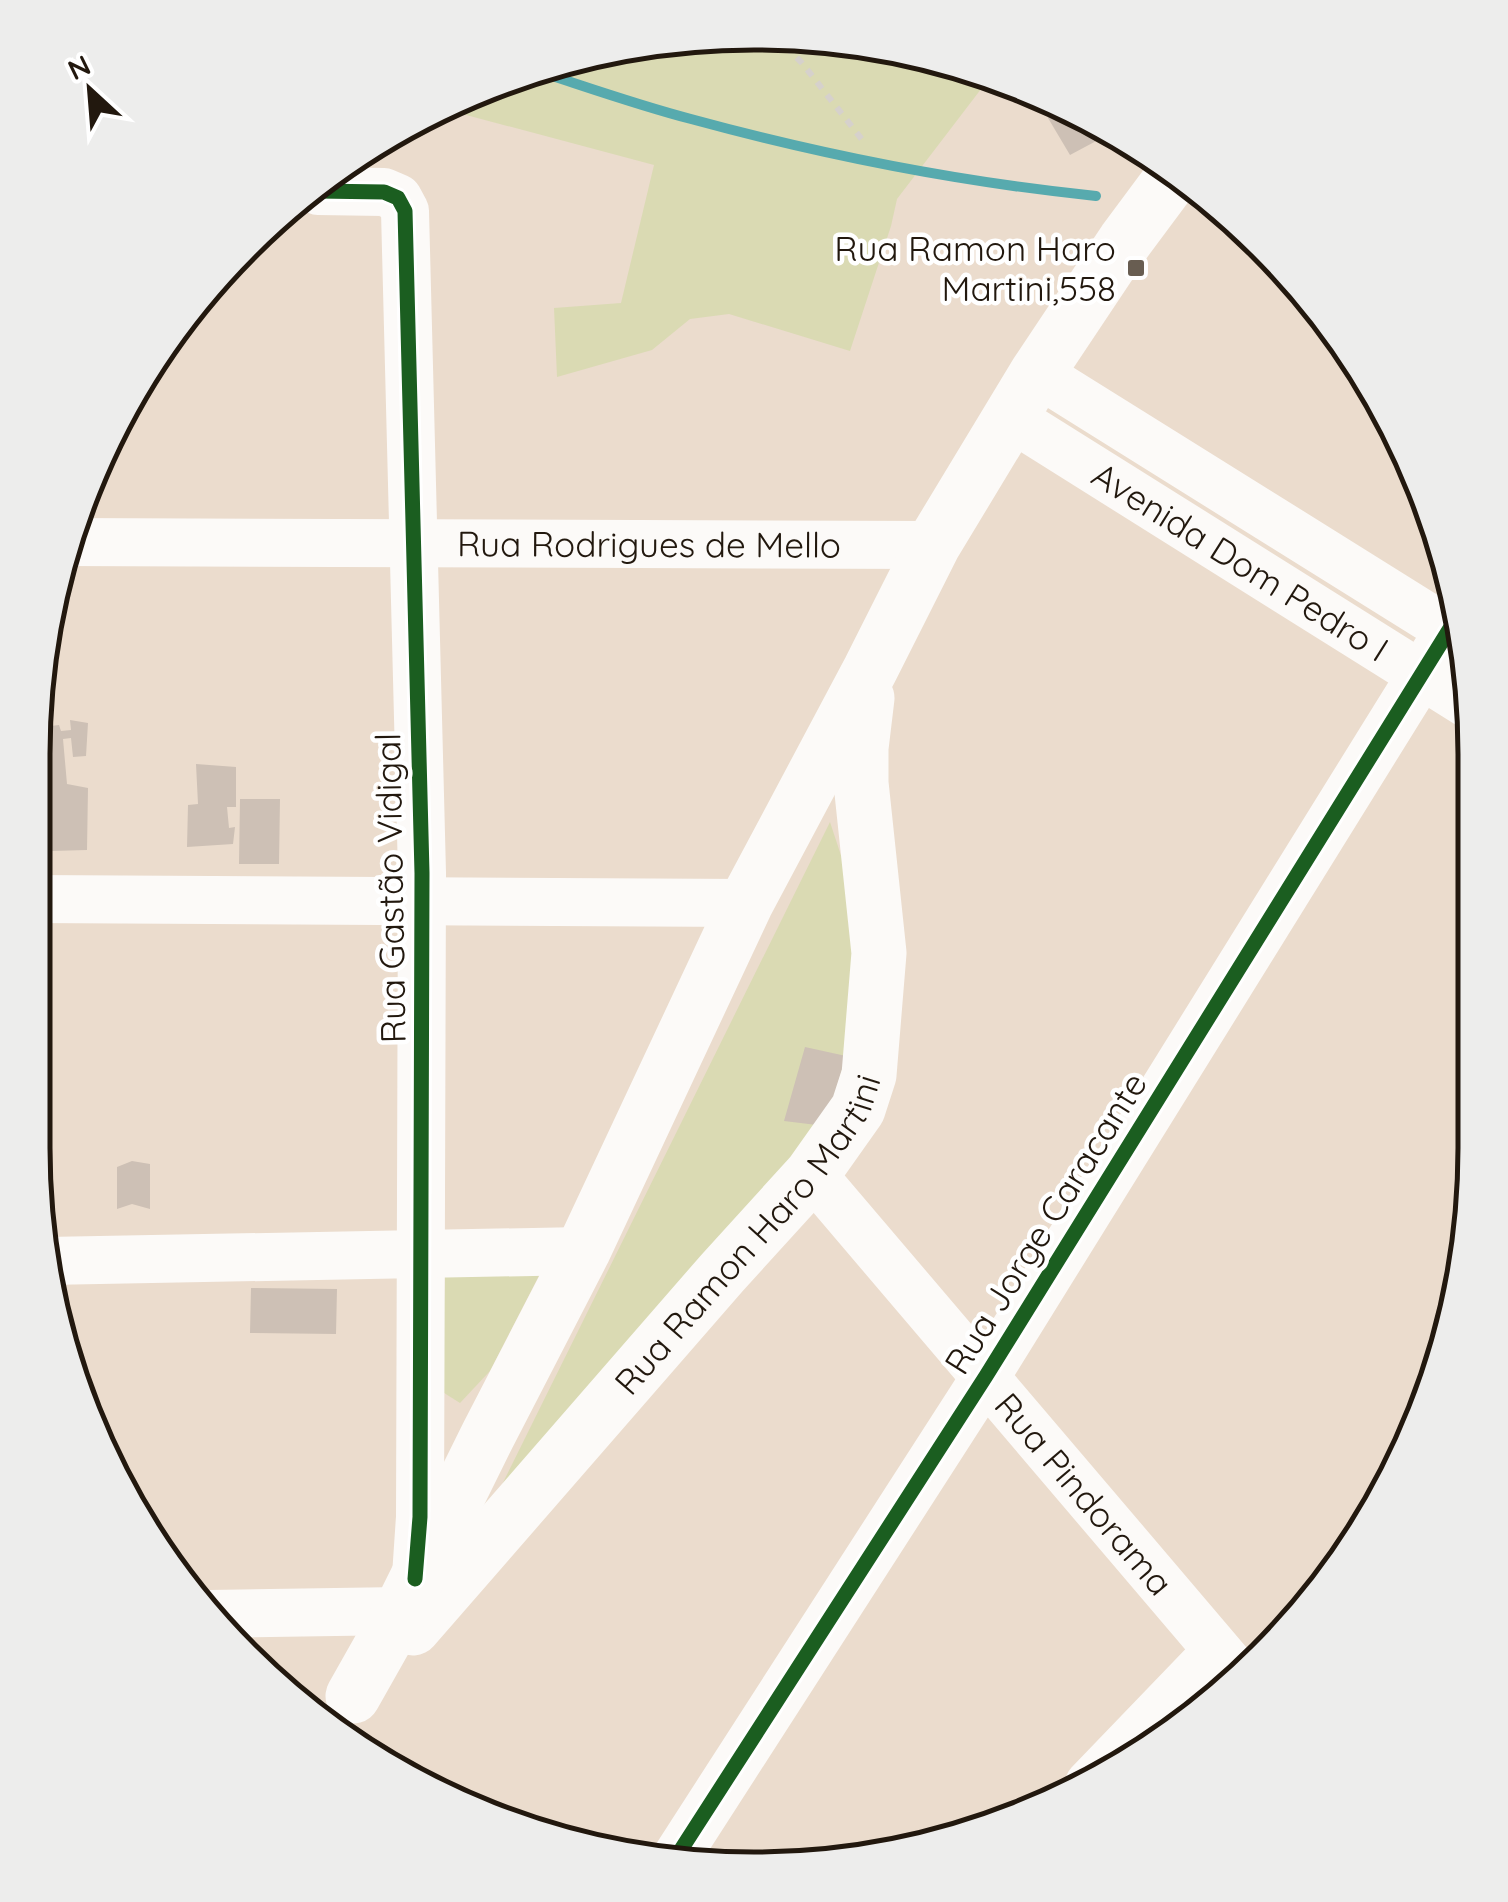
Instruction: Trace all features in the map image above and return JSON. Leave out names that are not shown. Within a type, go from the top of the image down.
[{"type":"main road","name":"Rua Ramon Haro Martini","points":[[341,1710],[408,1595],[583,1251],[746,904],[933,544],[1023,395],[1168,185]]},
{"type":"main road","name":"Rua Ramon Haro Martini","points":[[341,1710],[812,1174],[858,1109],[870,1075],[879,953],[860,783],[860,748],[870,670]]},
{"type":"main road","points":[[794,813],[822,800],[851,815],[866,834]]},
{"type":"street","name":"Rua Gastão Vidigal","points":[[331,191],[384,192],[398,198],[405,211],[422,901],[420,1518],[408,1595]]},
{"type":"street","name":"Avenida Dom Pedro I","points":[[1023,395],[1056,382],[1445,621]]},
{"type":"street","name":"Avenida Dom Pedro I","points":[[1023,395],[1455,696]]},
{"type":"street","name":"Rua Rodrigues de Mello","points":[[83,542],[933,544]]},
{"type":"street","name":"Rua Jorge Caracante","points":[[682,1848],[986,1376],[1420,675],[1448,639]]},
{"type":"street","points":[[50,899],[746,904]]},
{"type":"street","name":"Rua Pindorama","points":[[812,1174],[1229,1665]]},
{"type":"street","points":[[60,1261],[583,1251]]},
{"type":"street","points":[[225,1613],[408,1595]]},
{"type":"street","points":[[1166,1719],[1229,1665]]},
{"type":"path","points":[[791,52],[864,142]]},
{"type":"green space","points":[[754,50],[846,56],[982,88],[897,199],[850,351],[729,314],[690,319],[652,350],[557,377],[554,308],[621,303],[654,165],[463,114],[572,74],[662,56],[708,52]]},
{"type":"green space","points":[[830,822],[857,904],[846,1056],[825,1126],[489,1511]]},
{"type":"green space","points":[[544,1266],[490,1371],[460,1403],[441,1391],[445,1274]]},
{"type":"building","points":[[1046,114],[1098,140],[1070,155]]},
{"type":"building","points":[[70,720],[88,723],[86,756],[73,757],[71,738],[63,739],[67,784],[88,788],[87,850],[50,851],[51,726],[71,730]]},
{"type":"building","points":[[196,764],[236,767],[236,807],[227,807],[229,828],[235,827],[233,844],[187,847],[188,805],[198,804]]},
{"type":"building","points":[[240,799],[280,799],[279,864],[239,864]]},
{"type":"building","points":[[805,1047],[846,1056],[825,1126],[784,1121]]},
{"type":"building","points":[[132,1161],[150,1164],[150,1209],[132,1204],[117,1209],[117,1167]]},
{"type":"building","points":[[251,1288],[337,1289],[336,1334],[250,1333]]},
{"type":"waterway","points":[[559,78],[671,114],[791,144],[943,175],[1096,196]]},
{"type":"cycle path","points":[[331,191],[384,192],[398,198],[405,211],[422,873],[420,1517],[415,1579]]},
{"type":"cycle path","points":[[682,1848],[986,1376],[1447,633]]},
{"type":"place","name":"Rua Ramon Haro Martini,558","points":[[1136,268]]}]
